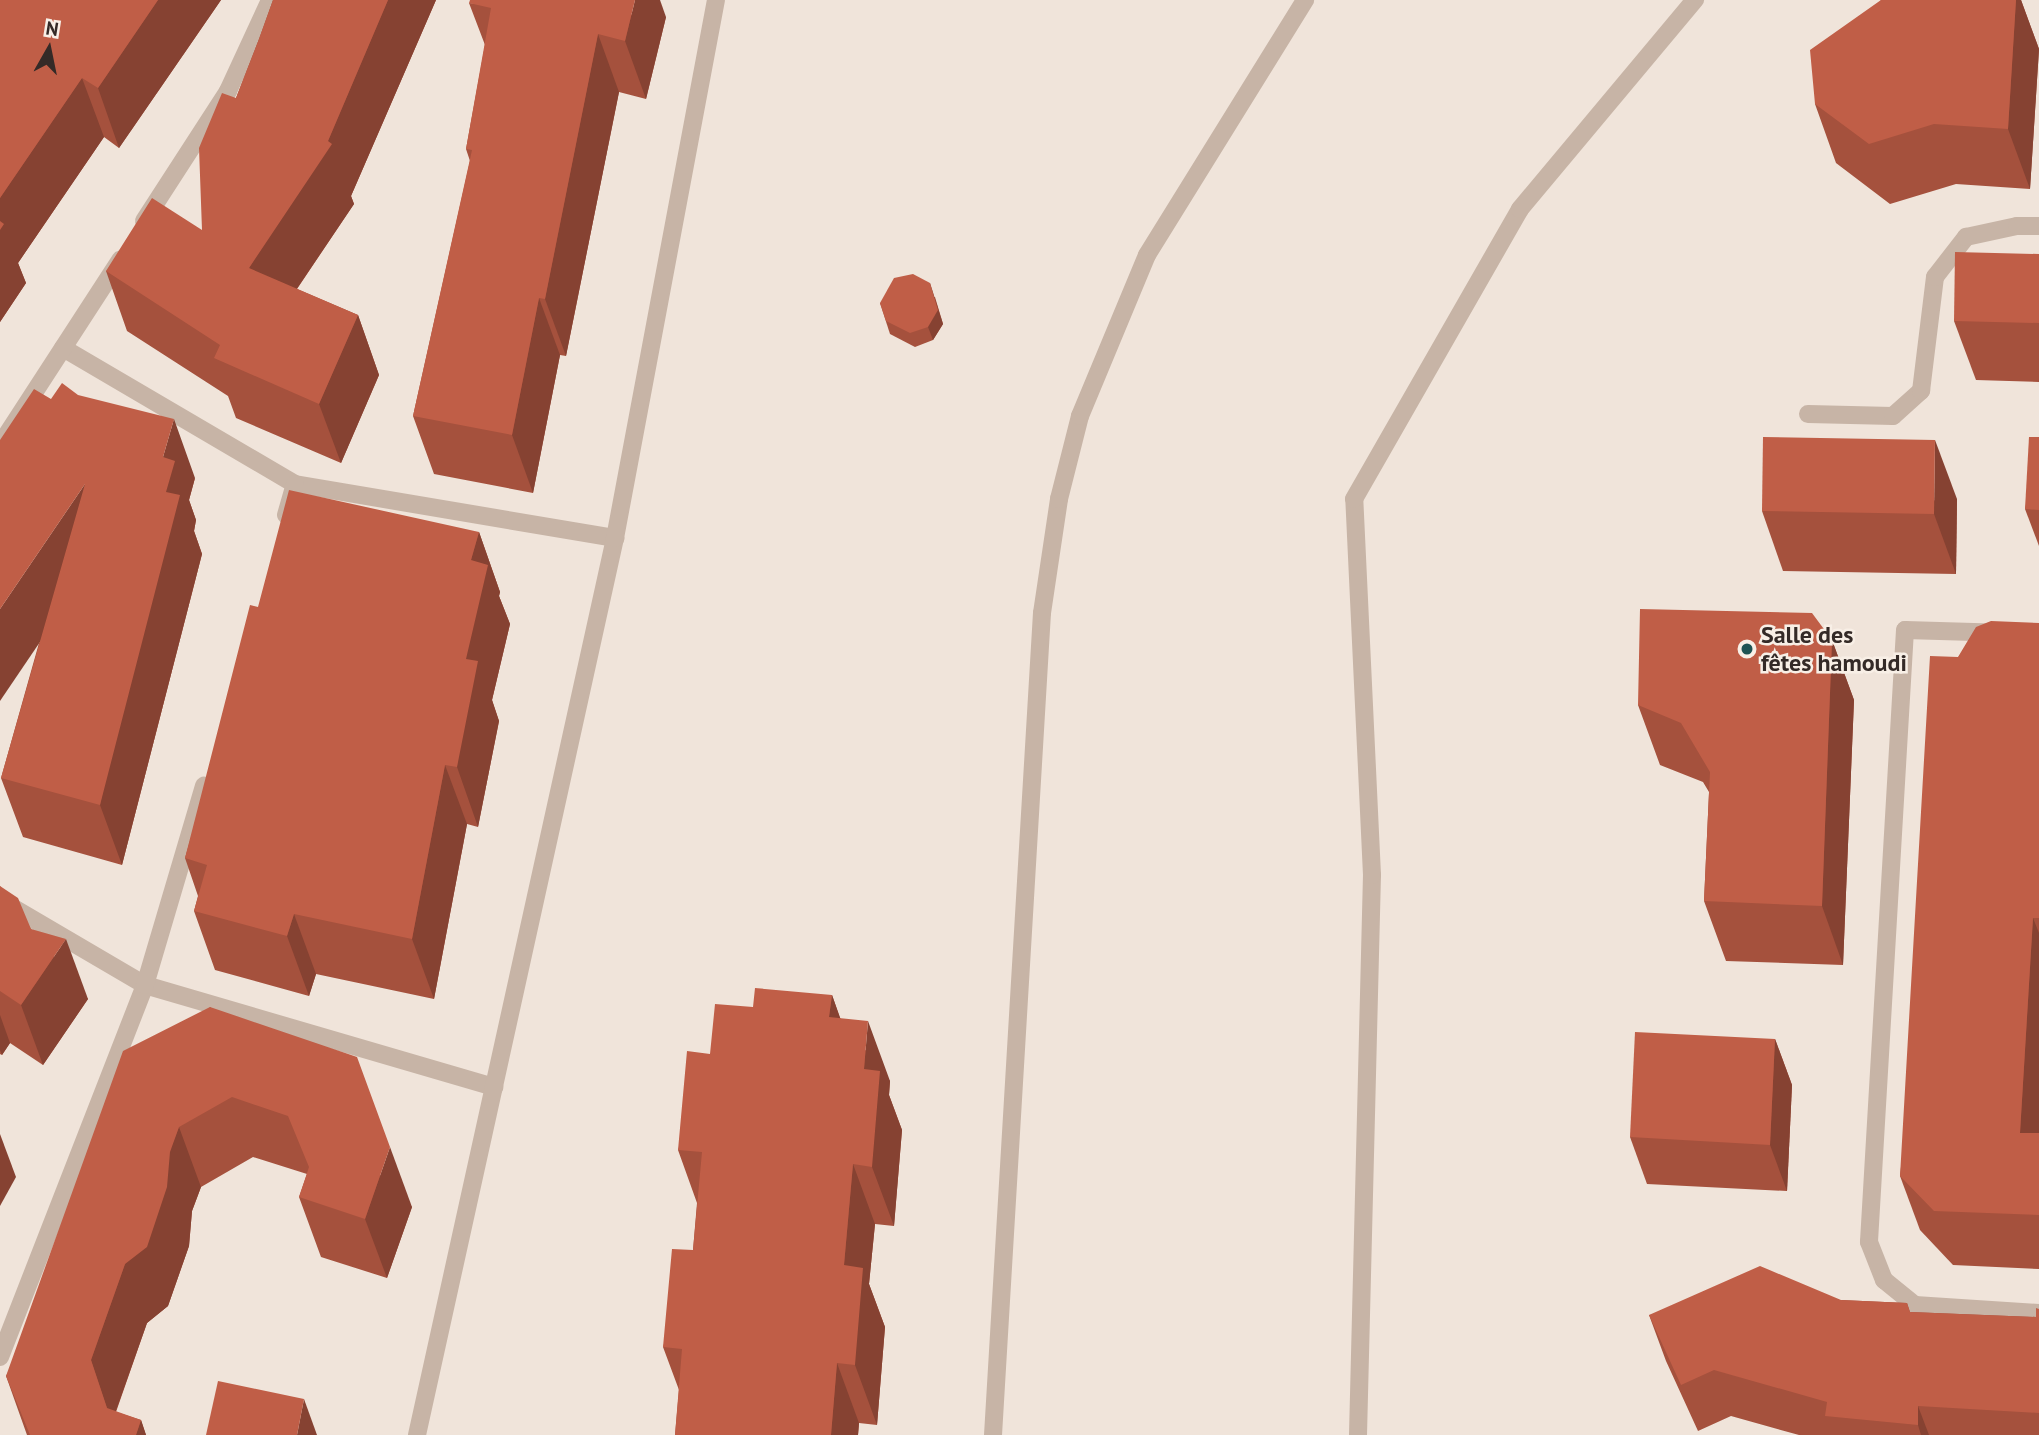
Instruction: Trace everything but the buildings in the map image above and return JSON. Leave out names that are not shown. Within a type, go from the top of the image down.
[{"type":"street","points":[[0,445],[228,91],[271,0]]},
{"type":"street","points":[[417,1435],[615,538],[716,0]]},
{"type":"street","points":[[993,1435],[1042,613],[1059,499],[1080,416],[1147,256],[1305,0]]},
{"type":"street","points":[[1358,1435],[1372,875],[1354,499],[1520,209],[1695,0]]},
{"type":"street","points":[[1808,414],[1893,416],[1920,391],[1935,277],[1966,237],[2017,226],[2039,226]]},
{"type":"street","points":[[63,348],[295,484],[615,538]]},
{"type":"street","points":[[279,537],[295,484]]},
{"type":"street","points":[[2039,634],[1905,630],[1869,1242],[1884,1280],[1915,1305],[2039,1313]]},
{"type":"street","points":[[0,1357],[145,985],[208,774]]},
{"type":"street","points":[[0,900],[145,985],[494,1087]]},
{"type":"place","name":"Salle des fêtes hamoudi","points":[[1747,649]]}]
